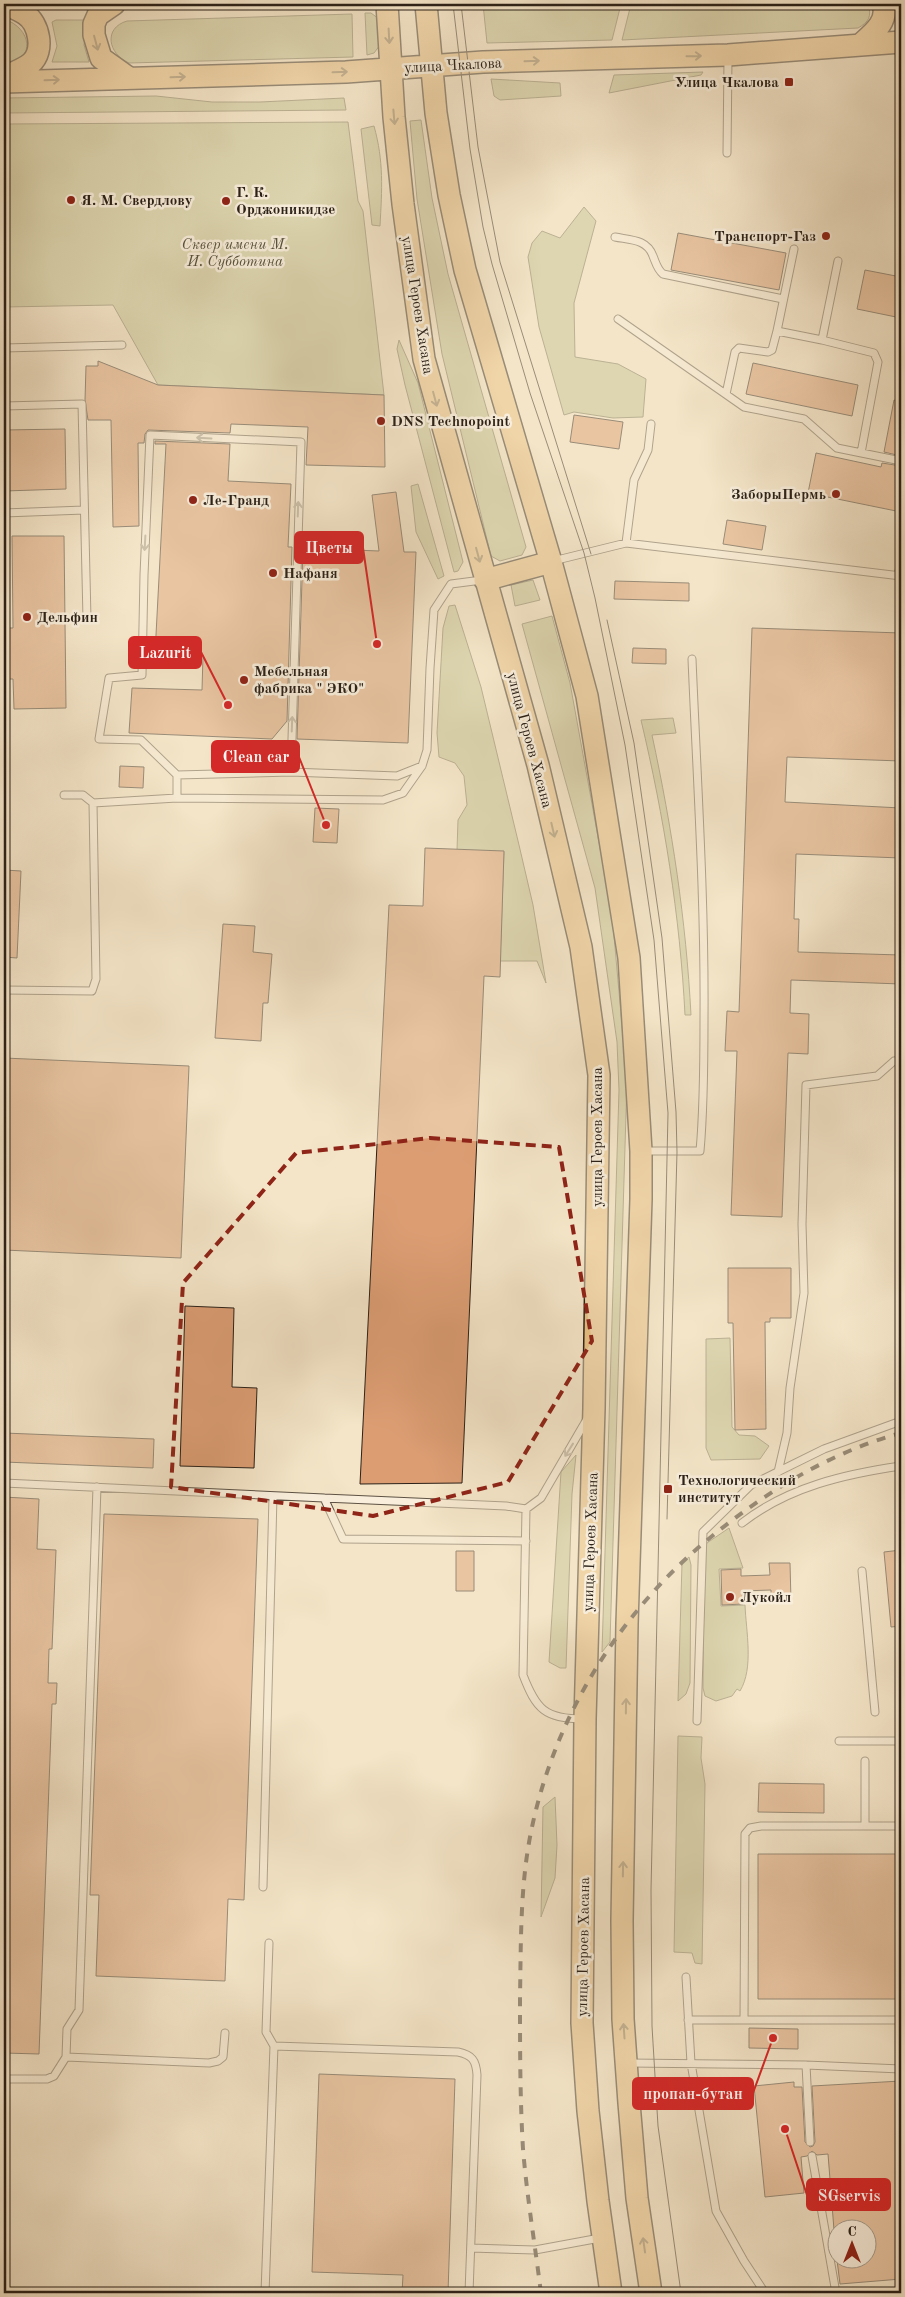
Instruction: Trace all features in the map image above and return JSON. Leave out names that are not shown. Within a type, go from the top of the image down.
[{"type":"main road","points":[[4,4],[26,14],[33,22],[38,33],[39,47],[32,62],[4,78]]},
{"type":"main road","points":[[114,4],[98,15],[94,24],[95,41],[102,58],[129,78]]},
{"type":"main road","name":"улица Героев Хасана","points":[[387,4],[403,204],[424,358],[538,765],[581,947],[600,1075],[594,1408],[585,1719],[582,2023],[588,2111],[611,2293]]},
{"type":"main road","points":[[426,4],[431,66],[448,186],[465,270],[551,562],[587,696],[629,958],[641,1150],[639,1311],[627,1624],[622,1921],[626,2062],[637,2198],[651,2293]]},
{"type":"main road","points":[[860,45],[880,26],[885,11],[883,4]]},
{"type":"main road","name":"улица Чкалова","points":[[4,82],[346,72],[501,62],[728,55],[901,42]]},
{"type":"main road","points":[[485,580],[551,562]]},
{"type":"lane","points":[[727,153],[728,55]]},
{"type":"lane","points":[[615,237],[645,244],[650,248],[658,270],[663,274],[783,299]]},
{"type":"lane","points":[[726,394],[735,352],[740,348],[762,352],[772,350],[794,249]]},
{"type":"lane","points":[[822,340],[838,261]]},
{"type":"lane","points":[[618,319],[744,406],[804,419],[837,448],[901,461]]},
{"type":"lane","points":[[777,331],[874,353],[878,362],[861,453]]},
{"type":"lane","points":[[4,348],[122,345]]},
{"type":"lane","points":[[4,406],[82,404],[87,619]]},
{"type":"lane","points":[[626,543],[634,480],[648,450],[651,424]]},
{"type":"lane","points":[[291,772],[300,442],[150,435],[142,675],[109,678],[99,738],[141,740],[177,775],[291,772],[397,776],[422,766]]},
{"type":"lane","points":[[4,513],[84,510]]},
{"type":"lane","points":[[551,562],[626,543],[900,576],[901,562]]},
{"type":"lane","points":[[64,795],[83,795],[94,803],[177,798],[383,800],[403,793],[422,766],[427,750],[434,610],[451,584],[485,580]]},
{"type":"lane","points":[[641,1150],[700,1152],[704,1108],[704,971],[701,849],[692,659]]},
{"type":"lane","points":[[177,775],[177,798]]},
{"type":"lane","points":[[4,990],[92,991],[96,979],[94,803]]},
{"type":"lane","points":[[778,1472],[787,1432],[790,1388],[804,1293],[802,1224],[806,1085],[877,1076],[894,1061],[901,1060]]},
{"type":"lane","points":[[4,1483],[506,1506],[526,1509],[541,1498],[594,1408]]},
{"type":"lane","points":[[696,1721],[703,1532],[726,1507],[751,1485],[824,1449],[901,1421]]},
{"type":"lane","points":[[742,1523],[759,1510],[808,1486],[857,1472],[901,1466]]},
{"type":"lane","points":[[4,2079],[47,2079],[54,2076],[66,2058],[67,2029],[79,2010],[97,1487]]},
{"type":"lane","points":[[263,1887],[273,1496]]},
{"type":"lane","points":[[324,1498],[344,1539],[526,1541]]},
{"type":"lane","points":[[526,1509],[523,1675],[532,1699],[545,1712],[568,1719],[585,1719]]},
{"type":"lane","points":[[862,1571],[875,1712]]},
{"type":"lane","points":[[839,1741],[901,1741]]},
{"type":"lane","points":[[865,1761],[865,1826]]},
{"type":"lane","points":[[744,2020],[745,1834],[750,1828],[761,1826],[901,1826]]},
{"type":"lane","points":[[265,2293],[274,2046],[266,2032],[269,1944]]},
{"type":"lane","points":[[686,1977],[691,2063],[716,2211],[744,2261],[765,2293]]},
{"type":"lane","points":[[688,2020],[901,2020]]},
{"type":"lane","points":[[66,2058],[218,2061],[223,2057],[225,2033]]},
{"type":"lane","points":[[274,2046],[458,2052],[470,2055],[476,2064],[477,2075],[469,2293]]},
{"type":"lane","points":[[626,2062],[806,2065],[901,2069]]},
{"type":"lane","points":[[806,2065],[810,2142]]},
{"type":"lane","points":[[812,2156],[836,2293]]},
{"type":"lane","points":[[471,2248],[535,2250],[603,2237]]},
{"type":"highlighted area","points":[[430,1138],[559,1147],[592,1341],[508,1482],[373,1516],[171,1487],[183,1283],[296,1153]]},
{"type":"green space","points":[[483,4],[621,4],[612,40],[487,43]]},
{"type":"green space","points":[[631,4],[868,4],[870,12],[867,21],[858,28],[622,40]]},
{"type":"green space","points":[[365,13],[371,13],[379,19],[380,45],[374,53],[367,55]]},
{"type":"green space","points":[[352,14],[353,57],[129,63],[116,54],[111,41],[114,29],[119,24],[127,21]]},
{"type":"green space","points":[[56,20],[88,20],[84,45],[89,62],[52,62],[57,46],[52,22]]},
{"type":"green space","points":[[9,21],[23,33],[27,47],[21,59],[4,64],[4,22]]},
{"type":"green space","points":[[703,72],[701,75],[609,93],[614,75]]},
{"type":"green space","points":[[491,79],[560,83],[561,96],[500,100],[494,96]]},
{"type":"green space","points":[[156,96],[212,102],[344,98],[346,110],[4,113],[4,98]]},
{"type":"green space","points":[[421,120],[432,198],[448,274],[526,547],[522,555],[500,561],[491,556],[442,354],[417,199],[410,121]]},
{"type":"green space","name":"Сквер имени М. И. Субботина","points":[[348,122],[358,201],[363,211],[384,395],[158,385],[113,305],[4,307],[4,124]]},
{"type":"green space","points":[[374,126],[381,164],[380,226],[372,225],[361,129]]},
{"type":"green space","points":[[584,207],[596,221],[574,303],[575,357],[618,364],[646,379],[643,417],[613,418],[574,412],[564,415],[539,327],[528,257],[532,243],[542,231],[560,238]]},
{"type":"green space","points":[[399,340],[418,383],[463,562],[458,571],[454,572],[405,385],[397,349]]},
{"type":"green space","points":[[418,484],[444,576],[438,579],[416,532],[411,486]]},
{"type":"green space","points":[[533,580],[540,600],[515,606],[511,585]]},
{"type":"green space","points":[[455,605],[481,687],[533,905],[546,983],[537,961],[500,961],[504,852],[457,850],[458,820],[467,805],[464,776],[455,763],[439,757],[437,733],[443,628],[449,606]]},
{"type":"green space","points":[[552,616],[570,683],[612,914],[627,1081],[610,1642],[602,1652],[619,1090],[617,1042],[595,888],[522,624]]},
{"type":"green space","points":[[673,718],[676,733],[652,735],[677,874],[686,944],[691,1015],[685,1015],[683,978],[670,867],[657,793],[641,720]]},
{"type":"green space","points":[[730,1338],[732,1427],[739,1435],[755,1436],[769,1446],[760,1459],[711,1460],[706,1448],[706,1339]]},
{"type":"green space","points":[[576,1455],[572,1494],[566,1668],[560,1668],[549,1662],[561,1472]]},
{"type":"green space","points":[[729,1528],[743,1568],[719,1569],[721,1606],[745,1605],[748,1661],[747,1672],[740,1691],[737,1689],[732,1696],[716,1701],[705,1696],[703,1688],[704,1550],[707,1543]]},
{"type":"green space","points":[[689,1557],[691,1565],[690,1683],[686,1694],[678,1701],[682,1563]]},
{"type":"green space","points":[[678,1736],[702,1737],[701,1758],[705,1784],[702,1964],[695,1963],[692,1953],[674,1952]]},
{"type":"green space","points":[[555,1797],[557,1845],[555,1878],[541,1917],[543,1807]]},
{"type":"building","points":[[678,233],[786,253],[779,290],[671,270]]},
{"type":"building","points":[[865,270],[901,277],[901,318],[857,309]]},
{"type":"building","points":[[98,361],[158,385],[384,395],[385,467],[306,465],[308,427],[231,424],[230,433],[148,430],[145,434],[144,443],[138,443],[139,526],[113,527],[111,420],[88,420],[85,400],[86,366],[98,366]]},
{"type":"building","points":[[753,363],[858,385],[852,416],[746,394]]},
{"type":"building","points":[[894,400],[901,401],[901,456],[884,452]]},
{"type":"building","points":[[574,415],[623,422],[619,449],[570,442]]},
{"type":"building","points":[[65,429],[66,489],[4,491],[4,430]]},
{"type":"building","points":[[155,441],[230,444],[228,481],[291,484],[288,547],[292,547],[287,721],[272,739],[129,733],[132,688],[202,690],[203,655],[155,654],[166,444],[155,444]]},
{"type":"building","points":[[816,453],[881,467],[882,463],[901,466],[901,512],[808,493]]},
{"type":"building","points":[[396,492],[404,552],[416,552],[408,743],[297,739],[303,548],[379,551],[372,495]]},
{"type":"building","points":[[727,520],[766,526],[762,550],[723,544]]},
{"type":"building","points":[[12,536],[64,536],[66,708],[14,709],[13,679],[4,679],[4,628],[13,628]]},
{"type":"building","points":[[615,581],[689,583],[689,601],[614,599]]},
{"type":"building","points":[[752,628],[901,633],[901,761],[787,757],[785,802],[901,808],[901,858],[796,854],[794,919],[799,919],[798,952],[901,955],[901,984],[791,980],[790,1013],[809,1014],[808,1054],[788,1053],[782,1217],[731,1215],[737,1051],[725,1051],[727,1011],[739,1012]]},
{"type":"building","points":[[633,648],[666,649],[666,664],[632,663]]},
{"type":"building","points":[[120,766],[144,767],[143,788],[119,787]]},
{"type":"building","points":[[315,808],[339,809],[337,843],[313,842]]},
{"type":"building","points":[[425,848],[504,851],[500,977],[484,976],[462,1483],[360,1484],[389,905],[423,906]]},
{"type":"building","points":[[4,870],[21,871],[17,958],[4,957]]},
{"type":"building","points":[[223,924],[255,926],[253,952],[272,954],[268,1003],[263,1003],[261,1041],[215,1038]]},
{"type":"building","points":[[4,1058],[189,1066],[181,1258],[4,1250]]},
{"type":"building","points":[[728,1268],[791,1268],[791,1318],[770,1318],[770,1322],[765,1322],[766,1429],[735,1430],[733,1323],[728,1323]]},
{"type":"building","points":[[185,1306],[234,1308],[232,1387],[257,1388],[254,1468],[180,1466]]},
{"type":"building","points":[[4,1433],[154,1439],[153,1468],[4,1462]]},
{"type":"building","points":[[4,1497],[39,1499],[37,1549],[56,1550],[52,1649],[49,1649],[48,1683],[57,1683],[56,1704],[52,1704],[39,2054],[4,2053]]},
{"type":"building","points":[[104,1514],[258,1519],[244,1900],[228,1899],[225,1981],[96,1976],[99,1895],[90,1895]]},
{"type":"building","points":[[901,1550],[901,1626],[891,1627],[884,1552]]},
{"type":"building","points":[[456,1551],[474,1551],[474,1591],[456,1591]]},
{"type":"building","points":[[769,1563],[790,1563],[791,1601],[771,1602],[771,1590],[742,1591],[743,1604],[722,1605],[721,1570],[741,1569],[741,1576],[770,1575]]},
{"type":"building","points":[[759,1783],[824,1784],[824,1813],[758,1812]]},
{"type":"building","points":[[758,1854],[901,1854],[901,1999],[758,1999]]},
{"type":"building","points":[[749,2028],[798,2029],[798,2049],[749,2048]]},
{"type":"building","points":[[319,2074],[455,2079],[448,2293],[402,2293],[403,2275],[312,2272]]},
{"type":"building","points":[[901,2081],[901,2279],[840,2284],[838,2270],[878,2270],[878,2220],[833,2220],[828,2154],[817,2155],[812,2151],[807,2156],[801,2157],[804,2193],[765,2197],[754,2086],[794,2082],[794,2087],[802,2087],[805,2142],[810,2147],[815,2142],[812,2086]]},
{"type":"tram line","points":[[453,4],[470,149],[483,227],[530,393],[584,553],[595,598],[625,745],[654,940],[668,1113],[651,1890],[652,2026],[658,2126],[681,2293]]},
{"type":"tram line","points":[[461,4],[478,147],[500,262],[591,554]]},
{"type":"tram line","points":[[607,620],[634,743],[662,938],[676,1112],[677,1152],[667,1519]]},
{"type":"railway","points":[[541,2293],[523,2149],[520,2055],[521,1936],[527,1852],[542,1789],[556,1748],[574,1708],[596,1669],[620,1633],[648,1598],[678,1566],[732,1520],[777,1489],[825,1462],[875,1441],[901,1433]]},
{"type":"place","name":"Улица Чкалова","points":[[789,82]]},
{"type":"place","name":"Я. М. Свердлову","points":[[71,200]]},
{"type":"place","name":"Г. К. Орджоникидзе","points":[[226,201]]},
{"type":"place","name":"Транспорт-Газ","points":[[826,236]]},
{"type":"place","name":"DNS Technopoint","points":[[381,421]]},
{"type":"place","name":"ЗаборыПермь","points":[[836,494]]},
{"type":"place","name":"Ле-Гранд","points":[[193,500]]},
{"type":"place","name":"Нафаня","points":[[273,573]]},
{"type":"place","name":"Дельфин","points":[[27,617]]},
{"type":"place","name":"Цветы","points":[[377,644]]},
{"type":"place","name":"Мебельная фабрика \" ЭКО\"","points":[[244,680]]},
{"type":"place","name":"Lazurit","points":[[228,705]]},
{"type":"place","name":"Clean car","points":[[326,825]]},
{"type":"place","name":"Технологический институт","points":[[668,1489]]},
{"type":"place","name":"Лукойл","points":[[730,1597]]},
{"type":"place","name":"пропан-бутан","points":[[773,2038]]},
{"type":"place","name":"SGservis","points":[[785,2129]]}]
